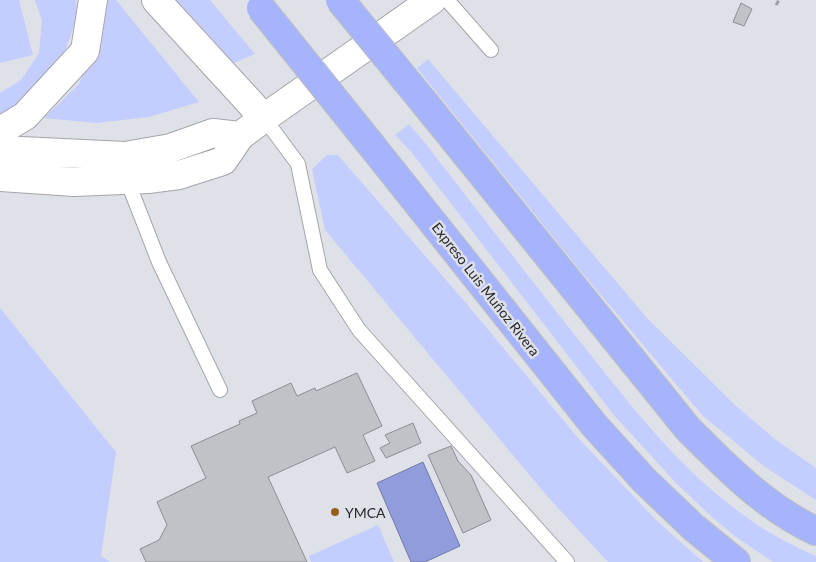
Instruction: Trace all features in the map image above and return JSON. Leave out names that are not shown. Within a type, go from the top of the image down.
[{"type":"highway","points":[[340,0],[428,106],[688,429],[726,467],[762,497],[816,531]]},
{"type":"highway","name":"Expreso Luis Muñoz Rivera","points":[[258,4],[594,425],[644,480],[693,528],[736,562]]},
{"type":"street","points":[[0,131],[25,116],[84,51],[93,0]]},
{"type":"street","points":[[156,0],[264,118]]},
{"type":"street","points":[[0,177],[74,182],[127,180],[179,175],[223,161],[240,136],[432,0]]},
{"type":"street","points":[[0,150],[125,156],[171,148],[213,133],[240,136]]},
{"type":"lane","points":[[447,0],[491,50]]},
{"type":"lane","points":[[264,118],[298,164],[320,270],[359,330],[568,562]]},
{"type":"lane","points":[[127,180],[159,262],[220,390]]},
{"type":"path","points":[[776,5],[779,0]]},
{"type":"shaded area","points":[[0,0],[19,0],[33,55],[0,63]]},
{"type":"shaded area","points":[[35,0],[76,0],[77,17],[64,54],[41,95],[0,120],[0,93],[21,80],[39,53],[42,21]]},
{"type":"shaded area","points":[[102,0],[116,0],[199,102],[149,117],[96,123],[44,118],[79,84],[98,40]]},
{"type":"shaded area","points":[[163,0],[210,0],[255,54],[220,69]]},
{"type":"shaded area","points":[[428,59],[647,318],[735,405],[776,440],[816,468],[816,500],[765,467],[703,416],[578,268],[417,68]]},
{"type":"shaded area","points":[[409,124],[600,367],[653,431],[711,489],[743,515],[778,537],[816,556],[816,562],[773,562],[736,537],[676,483],[613,414],[412,153],[395,135]]},
{"type":"shaded area","points":[[327,155],[338,155],[466,303],[579,439],[657,521],[703,562],[608,562],[547,496],[325,230],[312,169]]},
{"type":"shaded area","points":[[0,308],[116,452],[101,556],[110,562],[0,562]]},
{"type":"shaded area","points":[[423,462],[460,546],[425,562],[411,562],[377,483]]},
{"type":"shaded area","points":[[378,525],[394,562],[311,562],[309,556]]},
{"type":"building","points":[[741,3],[752,9],[744,26],[733,22]]},
{"type":"building","points":[[357,373],[382,426],[363,435],[375,461],[347,473],[335,447],[268,477],[307,562],[146,562],[140,549],[159,540],[167,525],[157,502],[206,478],[191,446],[240,424],[239,421],[257,413],[252,401],[291,383],[297,396],[315,388],[316,391]]},
{"type":"building","points":[[413,423],[421,443],[386,458],[380,448],[390,443],[385,435]]},
{"type":"building","points":[[451,446],[458,461],[471,475],[491,520],[463,533],[428,455]]},
{"type":"place","name":"YMCA","points":[[335,512]]}]
